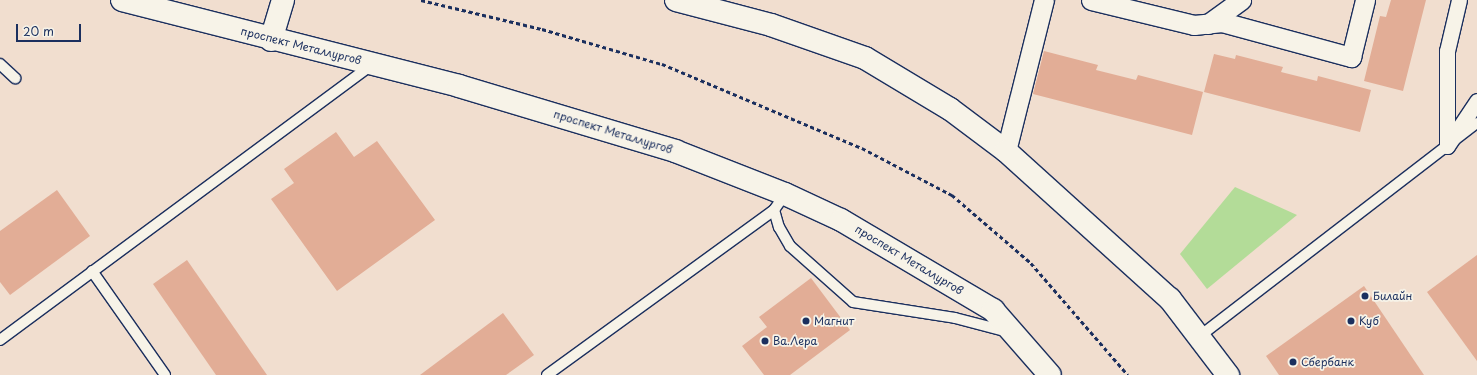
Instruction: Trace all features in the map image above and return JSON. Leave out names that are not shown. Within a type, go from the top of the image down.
[{"type":"street","name":"проспект Металлургов","points":[[122,0],[271,40],[374,64],[675,150],[780,202],[841,220],[993,310],[1050,375]]},
{"type":"street","points":[[271,40],[283,0]]},
{"type":"street","points":[[676,0],[771,25],[865,58],[950,109],[1006,151],[1170,299],[1200,336],[1228,375]]},
{"type":"street","points":[[1006,151],[1044,0]]},
{"type":"street","points":[[1091,0],[1194,25],[1222,22],[1351,57],[1365,0]]},
{"type":"street","points":[[1208,24],[1241,0]]},
{"type":"street","points":[[1447,146],[1447,51],[1459,0]]},
{"type":"street","points":[[1447,146],[1477,101]]},
{"type":"lane","points":[[0,64],[15,78]]},
{"type":"lane","points":[[0,340],[92,270],[374,64]]},
{"type":"lane","points":[[1200,336],[1477,123]]},
{"type":"lane","points":[[780,202],[778,228],[790,246],[853,302],[955,318],[1014,333]]},
{"type":"lane","points":[[547,375],[780,202]]},
{"type":"lane","points":[[92,270],[165,375]]},
{"type":"path","points":[[420,0],[542,29],[662,64],[862,148],[952,195],[1031,263],[1128,375]]},
{"type":"green space","points":[[1235,187],[1297,215],[1207,289],[1180,254]]},
{"type":"building","points":[[1391,0],[1426,0],[1403,91],[1364,81],[1380,16],[1386,17]]},
{"type":"building","points":[[1044,51],[1098,65],[1096,70],[1136,80],[1138,75],[1203,92],[1192,135],[1033,94]]},
{"type":"building","points":[[1214,54],[1235,59],[1236,55],[1283,67],[1281,72],[1317,81],[1318,76],[1371,90],[1360,132],[1204,92]]},
{"type":"building","points":[[336,132],[354,157],[377,141],[435,220],[337,291],[271,199],[294,183],[284,169]]},
{"type":"building","points":[[57,190],[90,236],[10,295],[0,282],[0,231]]},
{"type":"building","points":[[1477,255],[1477,361],[1427,292]]},
{"type":"building","points":[[187,260],[267,375],[216,375],[153,284]]},
{"type":"building","points":[[811,278],[850,330],[790,375],[764,375],[742,346],[767,327],[759,317]]},
{"type":"building","name":"Куб","points":[[1364,286],[1424,375],[1279,375],[1266,356]]},
{"type":"building","points":[[503,313],[534,355],[506,375],[420,375]]},
{"type":"place","name":"Билайн","points":[[1365,296]]},
{"type":"place","name":"Магнит","points":[[806,321]]},
{"type":"place","name":"Куб","points":[[1351,321]]},
{"type":"place","name":"Ва.Лера","points":[[765,341]]},
{"type":"place","name":"Сбербанк","points":[[1293,362]]}]
